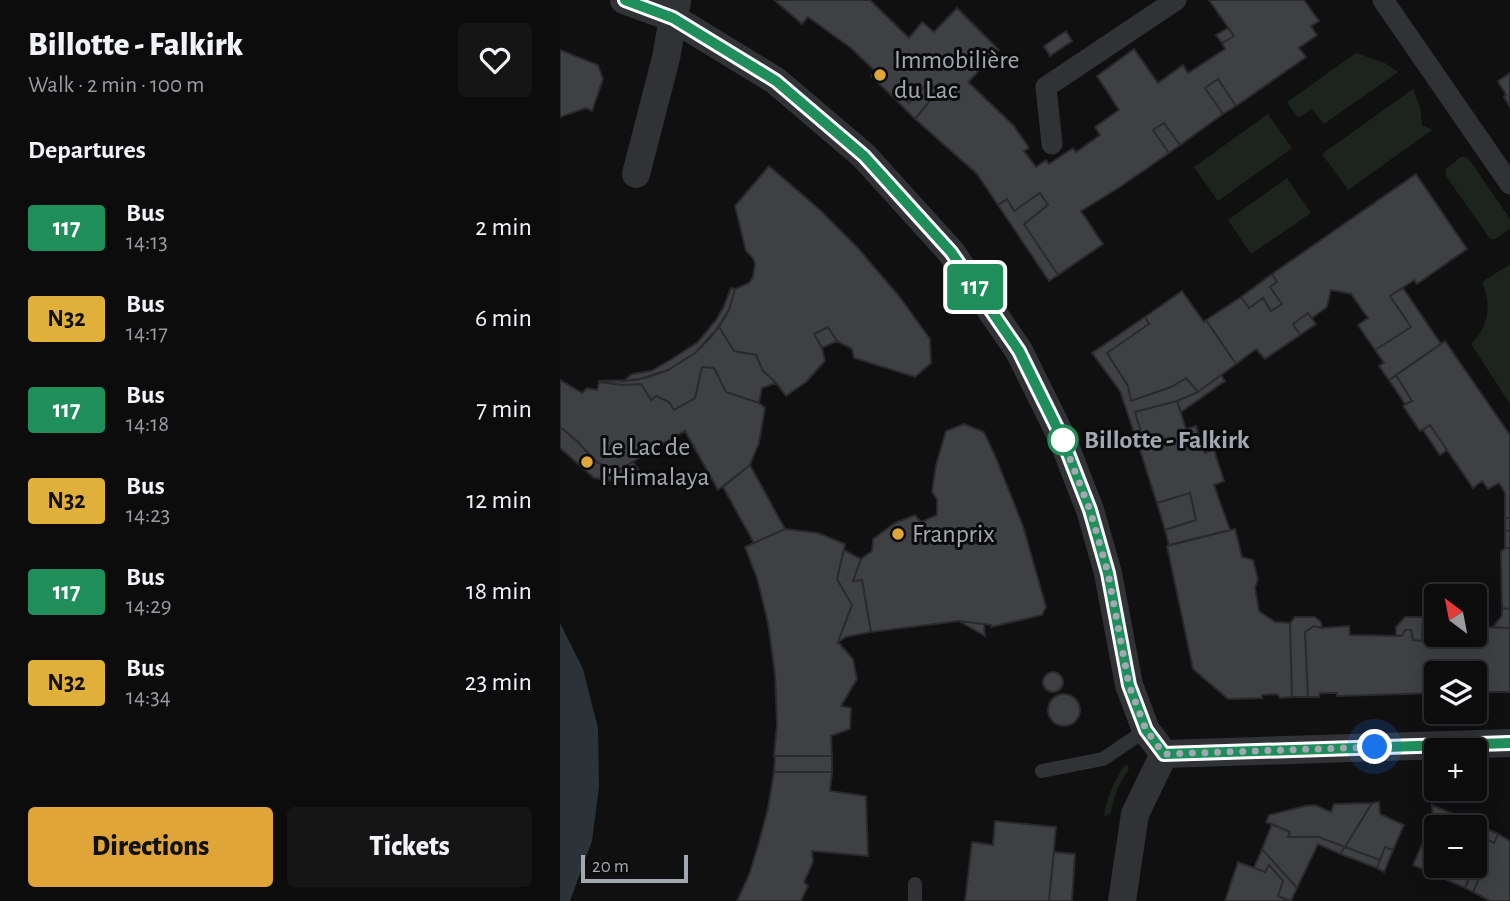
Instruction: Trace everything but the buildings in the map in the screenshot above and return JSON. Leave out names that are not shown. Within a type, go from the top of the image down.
[{"type":"street","points":[[624,0],[675,9],[776,81],[864,156],[951,252],[1019,351],[1062,438],[1090,510],[1108,573],[1129,685],[1146,730],[1164,754]]},
{"type":"street","points":[[1052,144],[1045,87],[1176,0]]},
{"type":"street","points":[[1382,0],[1510,184]]},
{"type":"street","points":[[636,174],[666,58],[675,9]]},
{"type":"street","points":[[1164,754],[1510,743]]},
{"type":"street","points":[[1122,901],[1135,814],[1164,754]]},
{"type":"lane","points":[[1042,771],[1103,759],[1146,730]]},
{"type":"lane","points":[[915,884],[915,901]]},
{"type":"shaded area","points":[[1356,53],[1385,63],[1398,72],[1324,124],[1312,109],[1298,118],[1287,102]]},
{"type":"shaded area","points":[[1413,89],[1420,107],[1422,125],[1432,130],[1348,190],[1322,154]]},
{"type":"shaded area","points":[[1268,114],[1292,148],[1218,201],[1194,167]]},
{"type":"shaded area","points":[[1461,157],[1469,159],[1510,219],[1510,229],[1495,239],[1490,239],[1446,176],[1446,169]]},
{"type":"shaded area","points":[[1287,178],[1311,213],[1251,254],[1228,220]]},
{"type":"shaded area","points":[[1510,264],[1510,404],[1471,344],[1482,330],[1487,315],[1487,299],[1482,282]]},
{"type":"shaded area","points":[[560,623],[583,669],[598,728],[599,787],[592,841],[570,901],[560,901]]},
{"type":"shaded area","points":[[1127,765],[1129,769],[1117,790],[1111,813],[1104,817],[1111,790]]},
{"type":"bus line","name":"117","points":[[625,0],[673,18],[776,81],[864,156],[951,252],[1019,351],[1062,438],[1090,510],[1108,573],[1129,685],[1146,730],[1164,754],[1510,743]]},
{"type":"place","name":"Immobilière du Lac","points":[[880,75]]},
{"type":"place","name":"Billotte - Falkirk","points":[[1063,440]]},
{"type":"place","name":"Le Lac de l'Himalaya","points":[[587,462]]},
{"type":"place","name":"Franprix","points":[[898,534]]},
{"type":"route","points":[[1063,440],[1062,438],[1090,510],[1108,573],[1129,685],[1146,730],[1164,754],[1375,747]]}]
